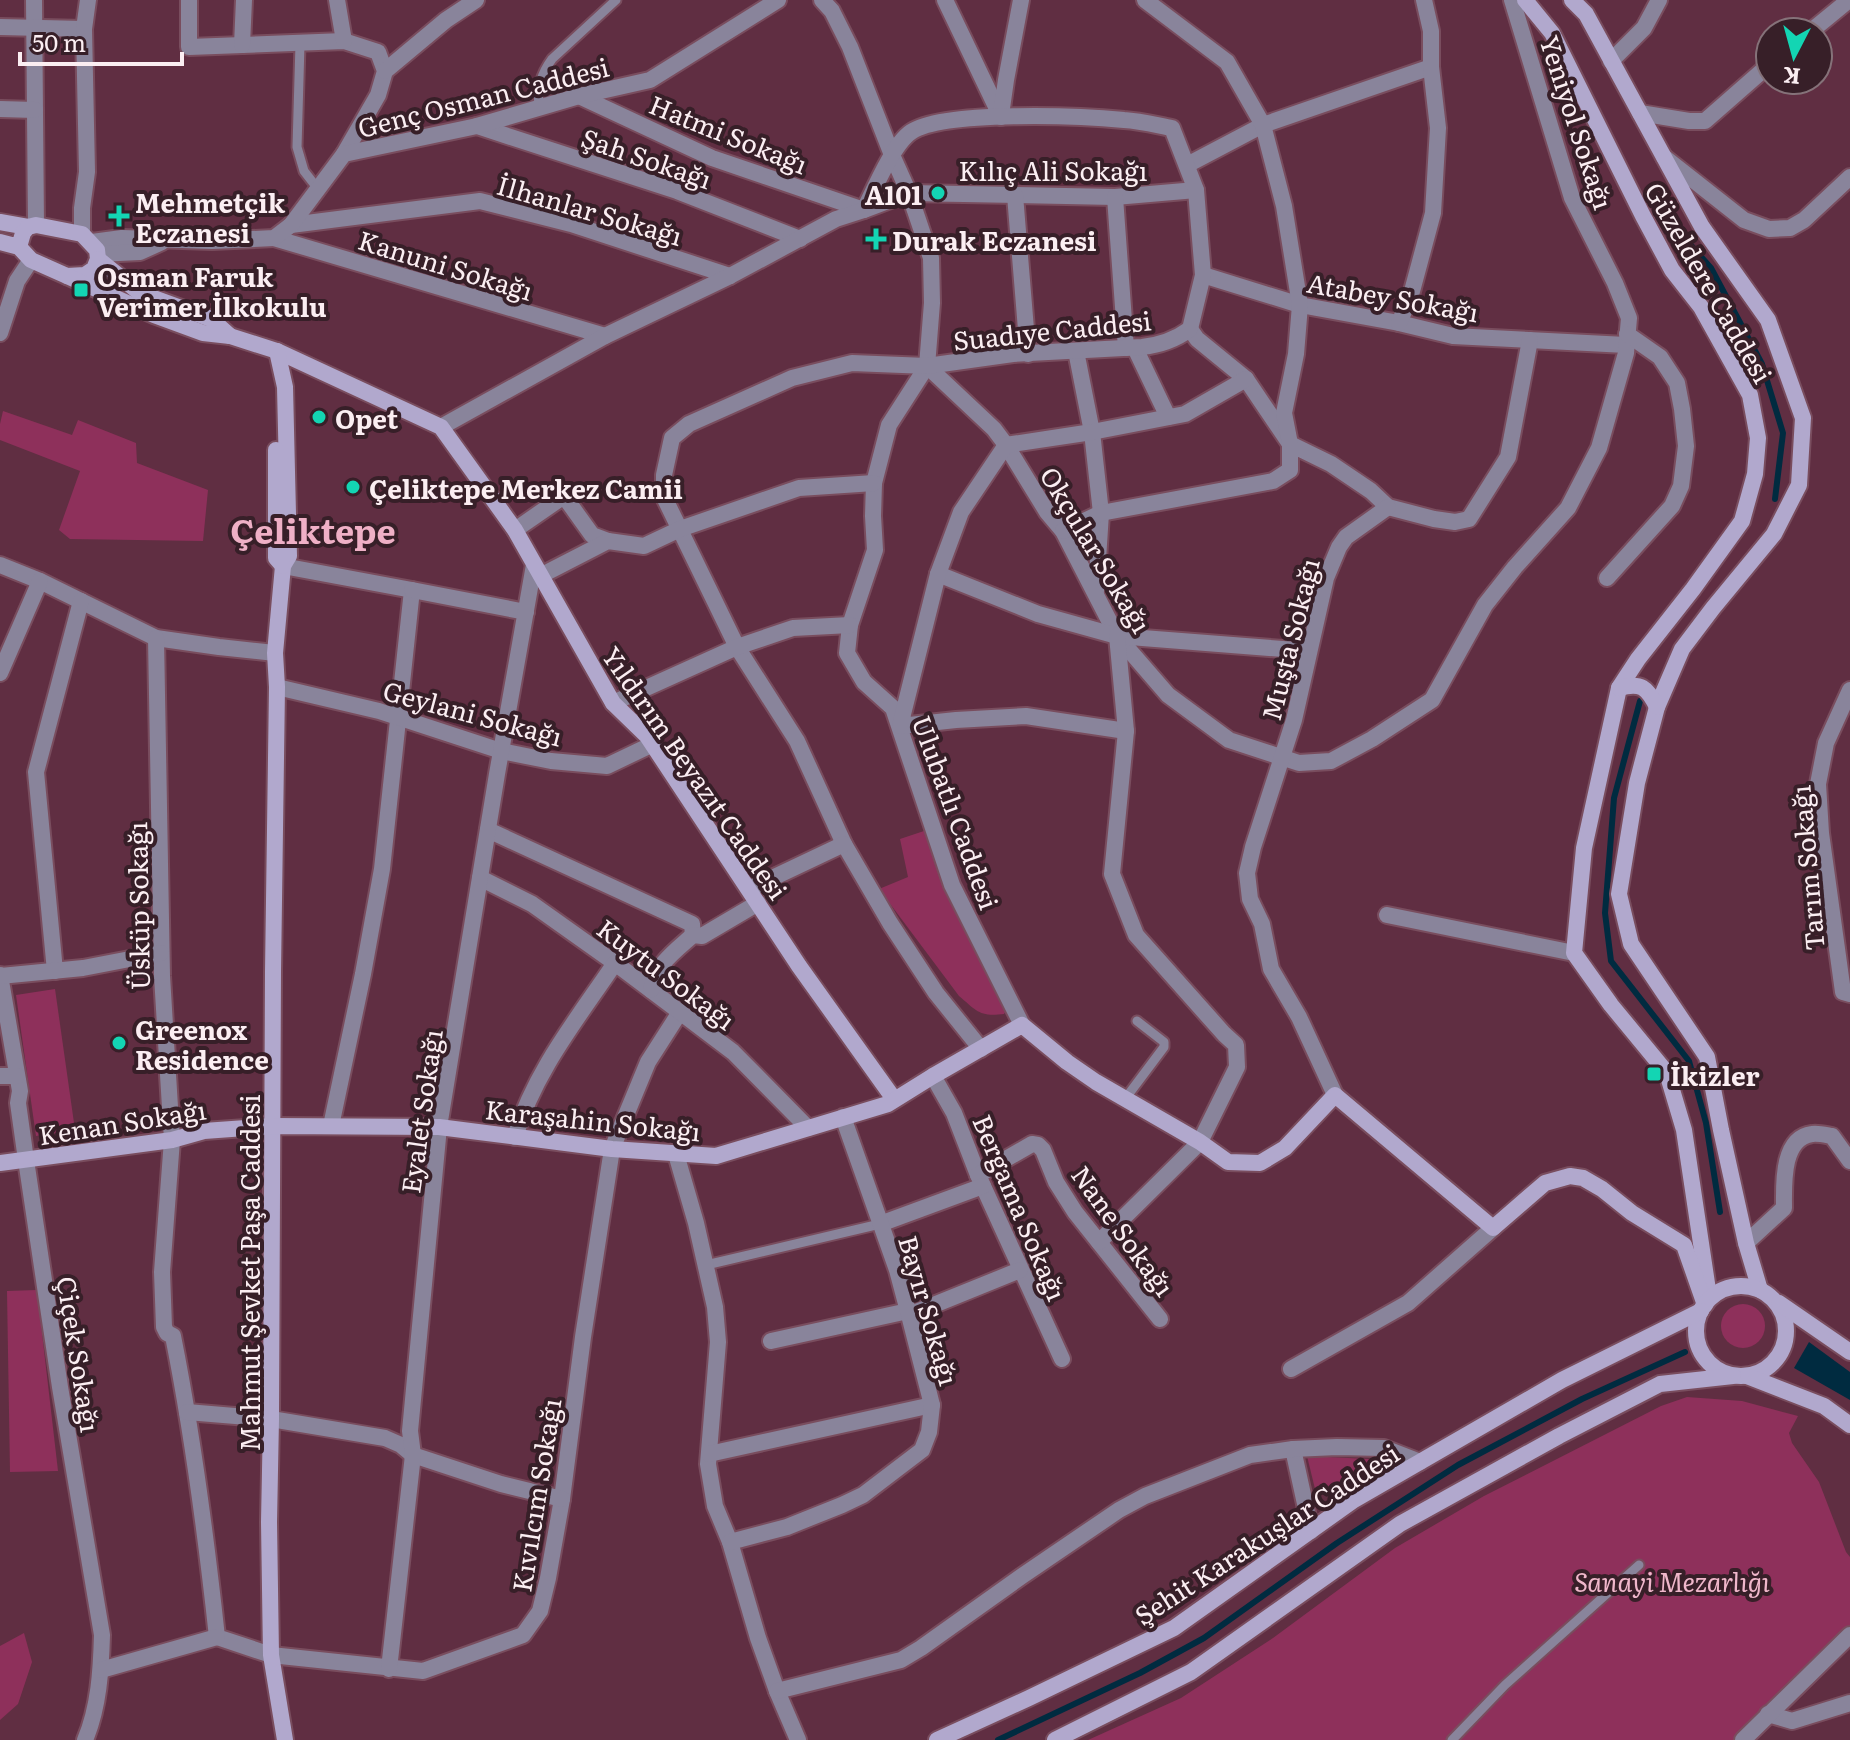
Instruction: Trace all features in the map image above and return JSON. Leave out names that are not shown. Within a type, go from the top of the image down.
[{"type":"main road","name":"Güzeldere Caddesi","points":[[1525,0],[1552,33],[1650,230],[1672,270],[1701,307],[1750,395],[1758,438],[1755,474],[1742,521],[1619,688],[1584,848],[1574,953]]},
{"type":"main road","name":"Güzeldere Caddesi","points":[[1572,0],[1586,14],[1702,227],[1768,320],[1803,418],[1799,485],[1774,534],[1682,649],[1657,707],[1637,783],[1619,894],[1631,944],[1707,1057],[1746,1243],[1765,1294]]},
{"type":"main road","points":[[0,222],[32,226],[92,247],[140,293],[211,319],[230,336]]},
{"type":"main road","points":[[19,247],[23,233],[32,226]]},
{"type":"main road","points":[[0,242],[19,247],[31,260],[154,315],[203,333],[230,336],[277,351],[441,427]]},
{"type":"main road","points":[[67,276],[85,275],[94,269],[92,247]]},
{"type":"main road","name":"Mahmut Şevket Paşa Caddesi","points":[[277,351],[285,387],[289,556],[283,566],[275,653],[269,1522],[271,1655],[285,1740]]},
{"type":"main road","name":"Yıldırım Beyazıt Caddesi","points":[[441,427],[515,530],[613,703],[653,744],[799,966],[894,1099]]},
{"type":"main road","points":[[1619,688],[1634,684],[1642,687],[1650,693],[1657,707]]},
{"type":"main road","points":[[1574,953],[1611,1005],[1667,1073],[1684,1130],[1705,1305]]},
{"type":"main road","name":"Karaşahin Sokağı","points":[[273,1126],[439,1127],[612,1149],[716,1156],[888,1104],[1022,1025]]},
{"type":"main road","name":"Ulubatlı Caddesi","points":[[1022,1025],[1096,1082],[1200,1142],[1228,1162],[1260,1163],[1285,1148],[1335,1095]]},
{"type":"main road","points":[[1335,1095],[1493,1228],[1545,1183],[1570,1176],[1583,1178],[1684,1245],[1705,1305]]},
{"type":"main road","name":"Kenan Sokağı","points":[[0,1163],[172,1140],[204,1131],[273,1126]]},
{"type":"main road","points":[[1850,1352],[1765,1294],[1746,1286],[1720,1292],[1705,1305],[1697,1324],[1696,1338],[1701,1351],[1719,1371],[1824,1406],[1850,1425]]},
{"type":"main road","points":[[1055,1740],[1191,1672],[1400,1524],[1559,1436],[1660,1384],[1761,1372],[1774,1363],[1787,1337],[1781,1308],[1765,1294]]},
{"type":"main road","name":"Şehit Karakuşlar Caddesi","points":[[937,1740],[1174,1628],[1354,1500],[1562,1380],[1705,1305]]},
{"type":"street","points":[[32,226],[34,0]]},
{"type":"street","points":[[88,0],[84,29],[87,172],[82,208],[92,247],[140,252],[167,240],[274,238]]},
{"type":"street","points":[[189,0],[189,47],[344,41],[378,52],[385,71]]},
{"type":"street","points":[[242,45],[244,0]]},
{"type":"street","points":[[337,0],[344,41]]},
{"type":"street","points":[[344,154],[378,95],[385,71],[446,20],[476,0]]},
{"type":"street","name":"Genç Osman Caddesi","points":[[274,238],[291,225],[344,154],[477,126],[579,96],[650,80],[778,0]]},
{"type":"street","name":"Ulubatlı Caddesi","points":[[822,0],[832,11],[850,47],[909,193],[931,258],[932,303],[927,366],[889,425],[874,483],[875,550],[850,625],[847,653],[864,682],[893,708],[952,885],[1022,1025]]},
{"type":"street","points":[[945,0],[1001,117]]},
{"type":"street","points":[[1001,117],[1021,0]]},
{"type":"street","points":[[1063,531],[1101,513],[1273,481],[1290,470],[1290,444],[1284,413],[1296,354],[1300,305],[1284,206],[1263,125],[1227,62],[1145,0]]},
{"type":"street","points":[[1399,323],[1411,295],[1433,213],[1438,128],[1431,67],[1431,31],[1424,0]]},
{"type":"street","name":"Yeniyol Sokağı","points":[[1283,759],[1299,763],[1331,761],[1432,700],[1485,605],[1568,508],[1599,448],[1627,340],[1629,318],[1572,198],[1512,0]]},
{"type":"street","points":[[1611,61],[1644,28],[1659,0]]},
{"type":"street","points":[[1830,16],[1849,0]]},
{"type":"street","points":[[0,27],[84,29]]},
{"type":"street","points":[[1187,165],[1263,125],[1431,67]]},
{"type":"street","points":[[1640,113],[1705,121],[1754,78]]},
{"type":"street","name":"Hatmi Sokağı","points":[[579,96],[712,158],[864,210]]},
{"type":"street","points":[[0,109],[35,110]]},
{"type":"street","name":"Suadıye Caddesi","points":[[864,210],[892,155],[909,132],[929,124],[980,117],[1124,120],[1172,128],[1196,190],[1202,271],[1190,329],[1176,339],[1130,348],[1013,354],[927,366],[852,363],[792,378],[689,424],[672,438],[664,475],[664,497],[737,647],[797,741],[844,844],[890,923],[928,981],[981,1049]]},
{"type":"street","name":"Şah Sokağı","points":[[477,126],[677,191],[800,239]]},
{"type":"street","points":[[1664,157],[1744,220],[1769,229],[1790,228],[1804,220],[1850,177]]},
{"type":"street","name":"Kılıç Ali Sokağı","points":[[909,193],[1115,197],[1196,190]]},
{"type":"street","points":[[441,427],[605,336],[730,276],[836,219],[909,193]]},
{"type":"street","points":[[1015,195],[1028,354]]},
{"type":"street","points":[[1115,197],[1130,348],[1168,417]]},
{"type":"street","name":"İlhanlar Sokağı","points":[[291,225],[480,201],[571,224],[730,276]]},
{"type":"street","name":"Kanuni Sokağı","points":[[274,238],[605,336]]},
{"type":"street","points":[[0,333],[17,281],[31,260]]},
{"type":"street","name":"Atabey Sokağı","points":[[1202,271],[1300,305],[1453,336],[1627,340]]},
{"type":"street","points":[[1190,329],[1197,339],[1246,379],[1290,444],[1331,464],[1371,491],[1388,507],[1455,522],[1469,519],[1508,457],[1530,340]]},
{"type":"street","points":[[1607,578],[1672,506],[1681,486],[1686,446],[1677,383],[1660,357],[1627,340]]},
{"type":"street","points":[[1076,351],[1092,432],[1101,513],[1096,593]]},
{"type":"street","name":"Okçular Sokağı","points":[[927,366],[994,429],[1006,445],[1047,512],[1063,531],[1117,636],[1168,695],[1229,740],[1283,759]]},
{"type":"street","points":[[1126,731],[1026,716],[900,726],[938,574],[961,512],[1006,445],[1185,414],[1246,379]]},
{"type":"street","points":[[515,530],[564,496],[592,535],[608,541],[644,546],[680,529],[799,488],[874,483]]},
{"type":"street","name":"Muşta Sokağı","points":[[1335,1095],[1299,1017],[1271,969],[1262,924],[1250,899],[1247,873],[1294,720],[1326,578],[1346,537],[1388,507]]},
{"type":"street","points":[[537,570],[608,541]]},
{"type":"street","points":[[0,565],[40,581],[156,638],[275,653]]},
{"type":"street","points":[[283,566],[526,612]]},
{"type":"street","name":"Eyalet Sokağı","points":[[389,1669],[413,1455],[410,1431],[439,1127],[501,751],[526,612],[537,570]]},
{"type":"street","points":[[938,574],[1038,614],[1117,636],[1309,651]]},
{"type":"street","points":[[0,673],[40,581]]},
{"type":"street","points":[[331,1126],[382,869],[412,590]]},
{"type":"street","points":[[55,971],[36,772],[81,601]]},
{"type":"street","points":[[613,703],[737,647],[793,628],[850,625]]},
{"type":"street","points":[[1099,1242],[1200,1142],[1237,1067],[1236,1045],[1136,935],[1112,874],[1126,731],[1117,636]]},
{"type":"street","name":"Üsküp Sokağı","points":[[156,638],[161,953],[172,1140],[162,1272],[164,1327],[173,1336],[187,1412],[207,1541],[217,1637]]},
{"type":"street","name":"Geylani Sokağı","points":[[277,687],[379,711],[501,751],[551,761],[607,766],[653,744]]},
{"type":"street","name":"Tarım Sokağı","points":[[1850,690],[1826,743],[1818,784],[1821,833],[1843,992],[1850,994]]},
{"type":"street","points":[[488,830],[692,924],[693,935]]},
{"type":"street","points":[[651,990],[660,965],[693,935],[702,936],[754,896],[844,844]]},
{"type":"street","name":"Kuytu Sokağı","points":[[480,878],[532,904],[733,1052],[808,1128]]},
{"type":"street","points":[[1387,915],[1574,953]]},
{"type":"street","points":[[0,976],[83,968],[161,953]]},
{"type":"street","points":[[515,1137],[535,1084],[615,963]]},
{"type":"street","name":"Çiçek Sokağı","points":[[0,976],[8,1076],[20,1091],[18,1103],[60,1387],[102,1635],[101,1670],[91,1727],[85,1740]]},
{"type":"street","name":"Kıvılcım Sokağı","points":[[271,1655],[423,1671],[523,1635],[540,1611],[562,1499],[612,1149],[648,1062],[680,1012]]},
{"type":"street","name":"Bergama Sokağı","points":[[933,1076],[954,1113],[980,1180],[1062,1359]]},
{"type":"street","name":"Bayır Sokağı","points":[[730,1542],[787,1527],[863,1495],[922,1450],[929,1432],[932,1405],[897,1270],[843,1117]]},
{"type":"street","points":[[1746,1243],[1784,1208],[1785,1164],[1802,1137],[1811,1134],[1832,1136],[1850,1161]]},
{"type":"street","name":"Nane Sokağı","points":[[980,1180],[1032,1144],[1038,1145],[1075,1212],[1160,1319]]},
{"type":"street","points":[[676,1154],[715,1307],[718,1342],[708,1464],[715,1506],[730,1542],[758,1638],[798,1740]]},
{"type":"street","points":[[880,1224],[980,1180]]},
{"type":"street","points":[[1291,1369],[1408,1303],[1493,1228]]},
{"type":"street","points":[[771,1341],[908,1313],[1020,1270]]},
{"type":"street","points":[[709,1454],[932,1405]]},
{"type":"street","points":[[187,1412],[271,1419],[385,1438],[413,1455],[501,1484],[562,1499]]},
{"type":"street","points":[[777,1691],[901,1660],[1119,1510],[1145,1496],[1250,1455],[1293,1449],[1384,1448],[1420,1462]]},
{"type":"street","points":[[1293,1449],[1311,1531]]},
{"type":"street","points":[[1743,1740],[1850,1635]]},
{"type":"street","points":[[101,1670],[217,1637],[271,1655]]},
{"type":"street","points":[[1768,1714],[1792,1721],[1850,1703]]},
{"type":"lane","points":[[539,107],[539,85],[552,59],[616,0]]},
{"type":"lane","points":[[300,44],[297,147],[304,171],[318,189]]},
{"type":"lane","points":[[1125,1099],[1164,1047],[1164,1042],[1137,1021]]},
{"type":"lane","points":[[706,1265],[880,1224]]},
{"type":"lane","points":[[1452,1740],[1505,1685],[1639,1565]]},
{"type":"green space","points":[[3,411],[72,435],[78,420],[136,443],[137,463],[208,490],[203,541],[70,539],[59,530],[80,471],[0,440]]},
{"type":"green space","points":[[924,831],[941,874],[1008,1007],[1004,1014],[979,1012],[959,996],[879,889],[908,877],[900,839]]},
{"type":"green space","points":[[55,989],[75,1130],[36,1136],[16,995]]},
{"type":"green space","points":[[37,1290],[58,1471],[10,1472],[7,1291]]},
{"type":"green space","points":[[1743,1304],[1758,1311],[1765,1326],[1758,1341],[1743,1348],[1728,1341],[1721,1326],[1728,1311]]},
{"type":"green space","name":"Sanayi Mezarlığı","points":[[1687,1397],[1742,1401],[1798,1416],[1789,1433],[1792,1443],[1819,1482],[1850,1557],[1850,1629],[1737,1740],[1088,1740],[1181,1698],[1273,1638],[1395,1548],[1484,1496],[1661,1406]]},
{"type":"green space","points":[[1307,1456],[1369,1459],[1368,1465],[1317,1497]]},
{"type":"green space","points":[[24,1633],[32,1662],[18,1704],[0,1720],[0,1646]]},
{"type":"water","points":[[1809,1342],[1850,1372],[1850,1400],[1794,1368]]},
{"type":"waterway","points":[[1673,225],[1711,268],[1762,364],[1783,433],[1775,499]]},
{"type":"waterway","points":[[1640,701],[1614,798],[1605,913],[1611,961],[1689,1061],[1706,1123],[1720,1212]]},
{"type":"waterway","points":[[998,1740],[1140,1673],[1204,1638],[1337,1543],[1458,1465],[1582,1399],[1685,1352]]},
{"type":"place","name":"A101","points":[[938,193]]},
{"type":"place","name":"Mehmetçik Eczanesi","points":[[119,216]]},
{"type":"place","name":"Durak Eczanesi","points":[[876,239]]},
{"type":"place","name":"Osman Faruk Verimer İlkokulu","points":[[81,290]]},
{"type":"place","name":"Opet","points":[[319,417]]},
{"type":"place","name":"Çeliktepe Merkez Camii","points":[[353,487]]},
{"type":"place","name":"Greenox Residence","points":[[119,1043]]},
{"type":"place","name":"İkizler","points":[[1654,1074]]},
{"type":"district","name":"Çeliktepe","points":[[313,529]]}]
